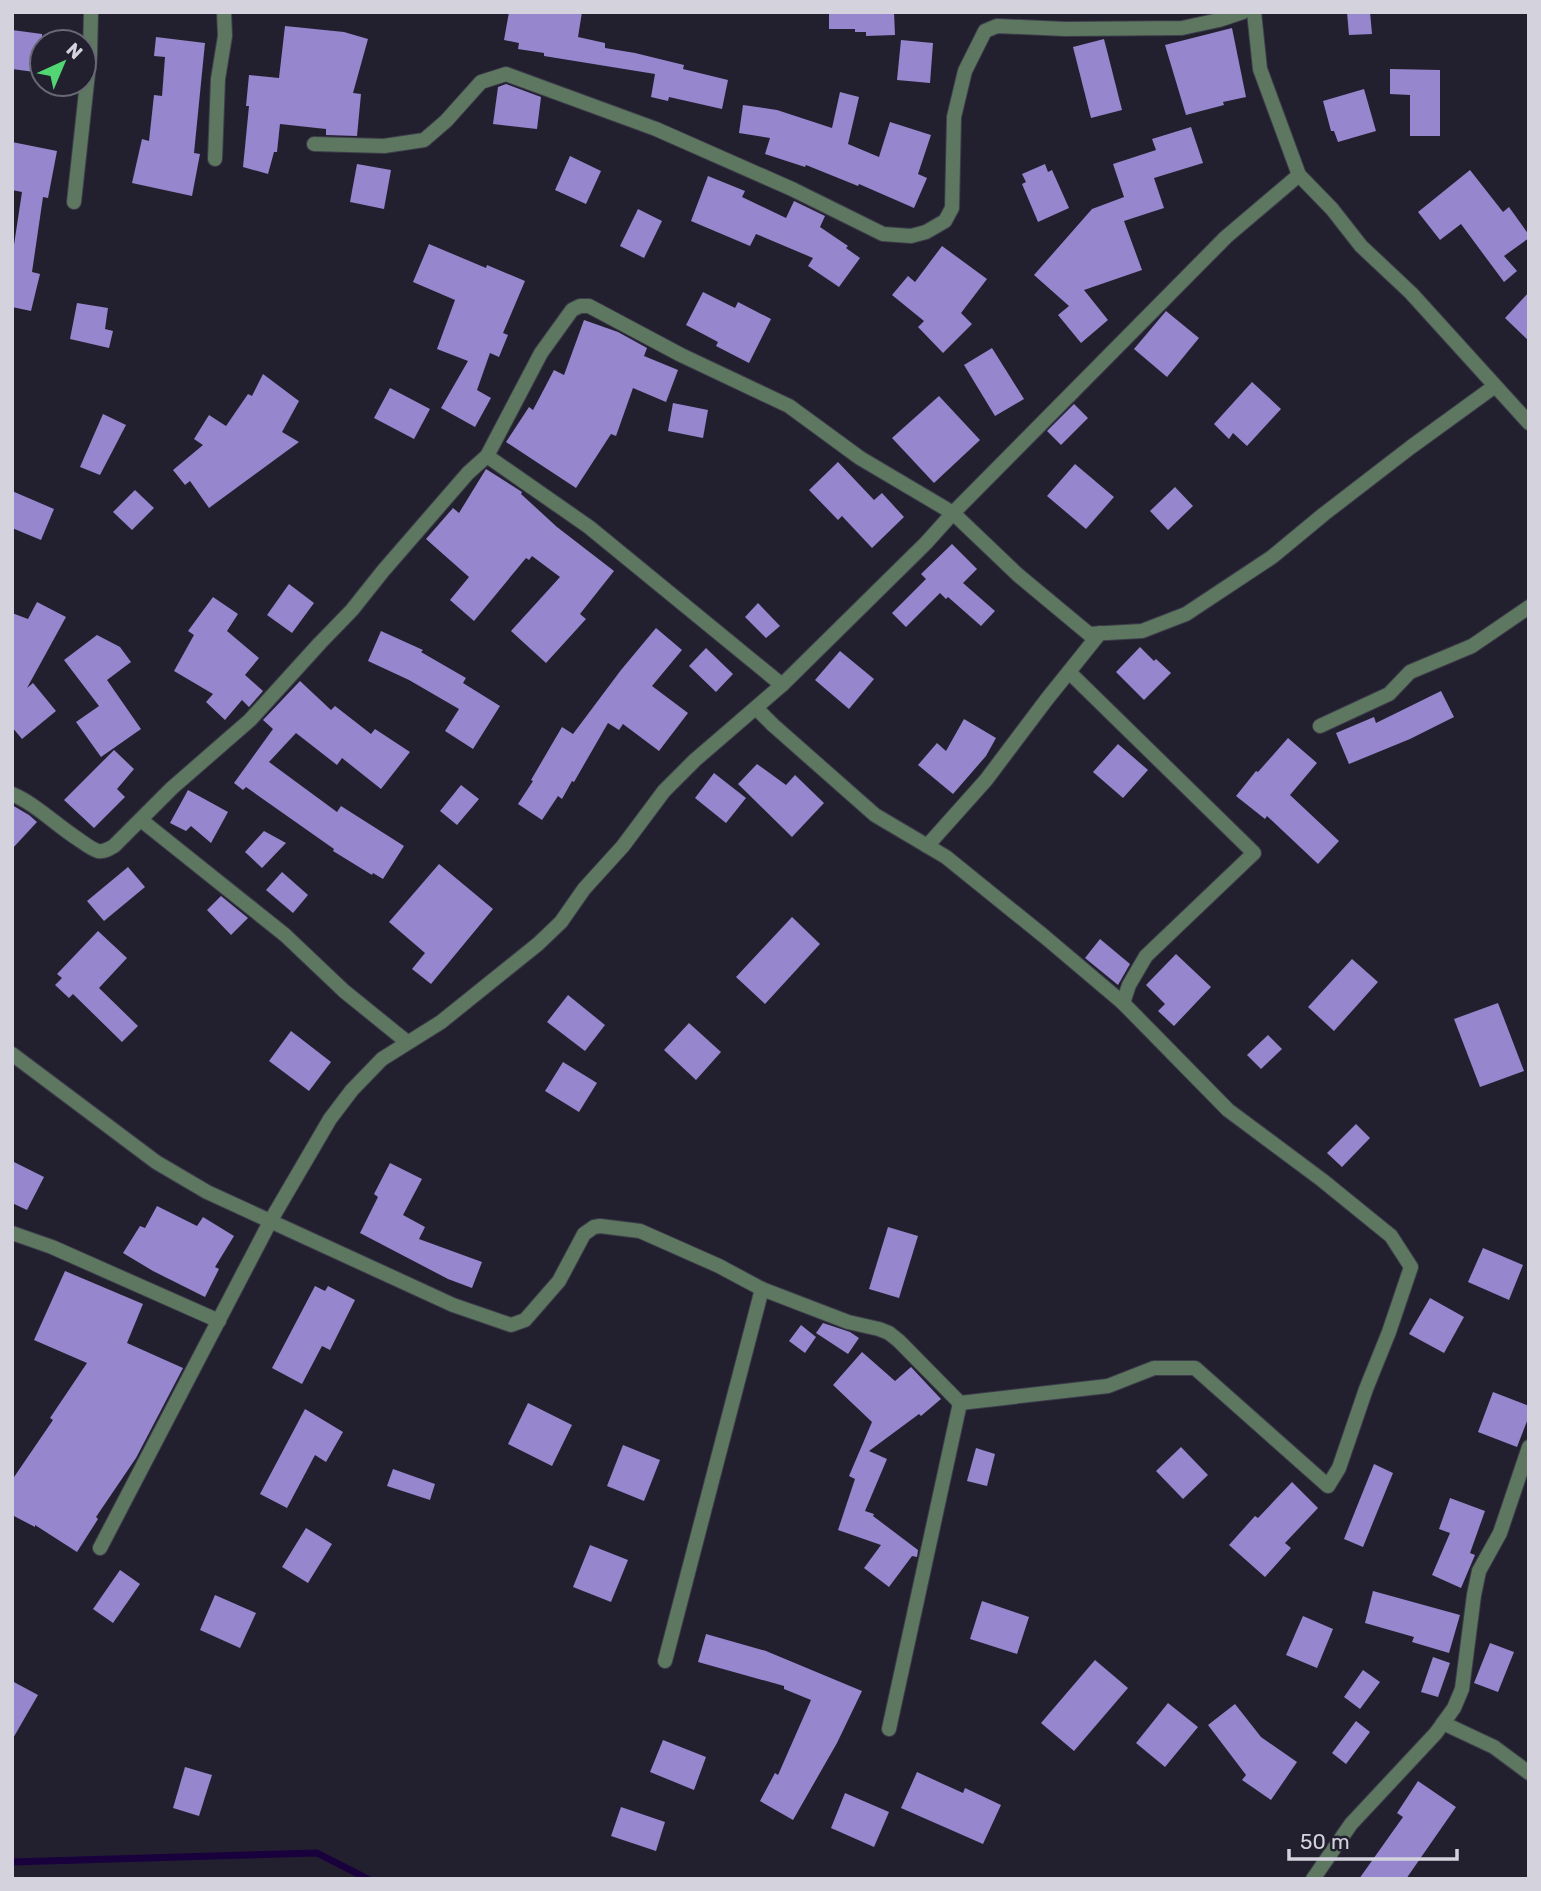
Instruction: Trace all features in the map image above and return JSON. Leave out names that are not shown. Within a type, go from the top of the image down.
[{"type":"street","points":[[74,202],[92,12]]},
{"type":"street","points":[[215,159],[218,79],[225,36],[224,12]]},
{"type":"street","points":[[314,144],[384,146],[424,140],[446,121],[481,82],[506,74],[656,129],[792,189],[883,234],[911,236],[926,232],[945,221],[952,208],[954,117],[965,71],[985,31],[997,26],[1065,29],[1182,28],[1243,12]]},
{"type":"street","points":[[1254,12],[1260,69],[1299,175],[1332,209],[1361,246],[1411,293],[1529,423]]},
{"type":"street","points":[[100,1548],[271,1220],[330,1119],[352,1090],[382,1059],[441,1022],[538,944],[561,922],[584,889],[623,846],[664,791],[695,760],[782,685],[926,543],[1226,237],[1299,175]]},
{"type":"street","points":[[12,794],[22,798],[65,831],[99,851],[114,846],[172,788],[250,720],[352,610],[468,473],[487,456],[541,353],[572,310],[580,306],[589,306],[681,355],[789,406],[860,458],[953,513],[1018,575],[1089,634],[1142,631],[1186,614],[1272,557],[1389,464],[1495,386]]},
{"type":"street","points":[[487,456],[589,527],[782,685]]},
{"type":"street","points":[[1320,726],[1388,694],[1410,672],[1472,646],[1529,607]]},
{"type":"street","points":[[927,846],[986,780],[1100,633]]},
{"type":"street","points":[[1069,672],[1255,853],[1146,956],[1129,985],[1124,1003]]},
{"type":"street","points":[[756,708],[875,815],[956,865],[1124,1003],[1228,1110],[1322,1180],[1391,1236],[1411,1267],[1339,1468],[1328,1486],[1195,1368],[1154,1368],[1108,1385],[960,1403]]},
{"type":"street","points":[[141,820],[285,935],[344,992],[407,1042]]},
{"type":"street","points":[[12,1054],[156,1163],[207,1192],[453,1305],[511,1325],[526,1320],[559,1281],[584,1234],[600,1226],[640,1231],[719,1266],[762,1289],[848,1322],[889,1333],[960,1403]]},
{"type":"street","points":[[12,1234],[52,1247],[219,1321]]},
{"type":"street","points":[[665,1661],[762,1289]]},
{"type":"street","points":[[889,1729],[960,1403]]},
{"type":"street","points":[[1313,1879],[1351,1824],[1436,1733],[1454,1708],[1462,1689],[1479,1571],[1500,1533],[1529,1447]]},
{"type":"street","points":[[1443,1723],[1494,1747],[1529,1773]]},
{"type":"building","points":[[509,12],[582,12],[578,37],[605,43],[605,48],[684,65],[683,69],[728,80],[722,109],[669,97],[668,101],[651,97],[655,74],[544,56],[544,53],[518,49],[519,43],[504,40]]},
{"type":"building","points":[[829,12],[894,12],[895,35],[866,36],[866,32],[855,32],[855,29],[829,29]]},
{"type":"building","points":[[1347,12],[1370,12],[1372,34],[1349,35]]},
{"type":"building","points":[[285,26],[344,32],[368,39],[353,93],[361,94],[357,136],[326,135],[326,129],[280,124],[277,152],[274,152],[268,174],[243,167],[249,75],[279,78]]},
{"type":"building","points":[[1232,28],[1246,97],[1186,115],[1165,45]]},
{"type":"building","points":[[12,30],[28,32],[28,71],[12,69]]},
{"type":"building","points":[[156,37],[205,43],[194,153],[200,154],[192,196],[132,183],[142,139],[149,141],[154,95],[162,96],[165,57],[154,56]]},
{"type":"building","points":[[1104,39],[1122,110],[1091,118],[1073,47]]},
{"type":"building","points":[[901,40],[933,43],[930,83],[897,80]]},
{"type":"building","points":[[1390,69],[1440,70],[1440,136],[1410,136],[1410,95],[1390,94]]},
{"type":"building","points":[[506,84],[541,97],[537,129],[493,124],[498,87]]},
{"type":"building","points":[[1364,89],[1376,131],[1338,142],[1334,131],[1331,131],[1323,101]]},
{"type":"building","points":[[840,92],[859,97],[848,144],[879,157],[890,122],[931,135],[918,174],[927,178],[914,208],[859,184],[858,186],[806,165],[805,167],[765,154],[770,138],[739,133],[743,105],[777,110],[832,128]]},
{"type":"building","points":[[1191,127],[1203,163],[1154,178],[1164,208],[1124,221],[1142,270],[1084,290],[1108,320],[1081,343],[1058,315],[1069,306],[1034,275],[1092,209],[1124,197],[1113,164],[1156,150],[1152,139]]},
{"type":"building","points":[[12,142],[57,151],[48,198],[43,197],[32,272],[40,274],[31,311],[12,307],[12,258],[22,192],[12,190]]},
{"type":"building","points":[[570,156],[601,171],[586,204],[555,190]]},
{"type":"building","points":[[357,164],[391,170],[384,209],[350,202]]},
{"type":"building","points":[[1045,164],[1048,172],[1052,170],[1069,208],[1038,222],[1022,184],[1026,182],[1022,174]]},
{"type":"building","points":[[1470,170],[1503,212],[1509,207],[1529,235],[1529,238],[1504,256],[1517,271],[1504,282],[1461,224],[1440,240],[1418,212]]},
{"type":"building","points":[[708,176],[745,191],[742,197],[786,218],[794,201],[825,216],[820,227],[848,246],[846,248],[860,258],[839,287],[808,266],[813,258],[756,234],[750,246],[691,221]]},
{"type":"building","points":[[638,209],[662,221],[644,258],[620,246]]},
{"type":"building","points":[[429,244],[525,281],[503,333],[508,335],[499,357],[490,353],[477,390],[491,398],[475,427],[441,408],[468,361],[437,349],[455,300],[413,282]]},
{"type":"building","points":[[942,246],[987,279],[961,313],[972,324],[943,353],[918,327],[924,321],[892,295],[908,276],[915,282]]},
{"type":"building","points":[[703,292],[735,308],[738,302],[771,319],[749,363],[716,346],[718,342],[686,325]]},
{"type":"building","points":[[1529,292],[1529,341],[1505,318]]},
{"type":"building","points":[[77,303],[108,308],[105,329],[113,331],[109,348],[70,339]]},
{"type":"building","points":[[1166,311],[1199,338],[1167,377],[1134,349]]},
{"type":"building","points":[[584,320],[618,332],[647,348],[644,356],[678,370],[666,402],[633,388],[616,436],[611,434],[576,488],[506,442],[529,407],[533,410],[554,370],[564,375]]},
{"type":"building","points":[[992,348],[1024,399],[995,416],[964,365]]},
{"type":"building","points":[[263,374],[299,401],[282,432],[299,442],[209,508],[190,481],[185,485],[173,470],[203,445],[194,439],[209,415],[226,426],[248,394],[252,396]]},
{"type":"building","points":[[1252,382],[1281,409],[1247,446],[1233,433],[1229,439],[1214,424]]},
{"type":"building","points":[[390,388],[430,409],[414,439],[374,418]]},
{"type":"building","points":[[939,396],[980,440],[934,483],[892,438]]},
{"type":"building","points":[[673,403],[708,410],[703,438],[668,431]]},
{"type":"building","points":[[1074,404],[1088,418],[1061,445],[1047,431]]},
{"type":"building","points":[[103,414],[126,425],[100,475],[80,467]]},
{"type":"building","points":[[838,462],[874,500],[882,493],[904,517],[872,548],[842,516],[838,520],[809,490]]},
{"type":"building","points":[[1075,464],[1114,497],[1086,529],[1047,496]]},
{"type":"building","points":[[486,469],[522,492],[521,494],[557,527],[614,571],[580,614],[586,619],[546,663],[511,631],[560,577],[532,556],[529,560],[526,558],[474,621],[450,600],[469,577],[426,539],[453,508],[459,513]]},
{"type":"building","points":[[1175,487],[1193,506],[1168,530],[1150,511]]},
{"type":"building","points":[[135,490],[154,508],[132,530],[113,512]]},
{"type":"building","points":[[12,491],[54,509],[41,540],[12,528]]},
{"type":"building","points":[[952,544],[977,569],[963,583],[995,611],[981,626],[940,593],[906,627],[892,613],[926,579],[921,574]]},
{"type":"building","points":[[289,584],[314,603],[292,633],[267,615]]},
{"type":"building","points":[[213,597],[238,614],[227,631],[259,658],[245,675],[263,691],[249,707],[242,700],[225,720],[206,702],[213,694],[174,671],[194,635],[188,631]]},
{"type":"building","points":[[37,602],[66,617],[27,688],[33,683],[56,711],[22,739],[12,727],[12,613],[28,619]]},
{"type":"building","points":[[758,603],[780,626],[766,638],[745,617]]},
{"type":"building","points":[[656,628],[682,650],[652,686],[688,713],[659,751],[623,724],[619,730],[608,723],[574,782],[572,781],[562,799],[558,796],[542,820],[518,804],[562,727],[573,734]]},
{"type":"building","points":[[381,631],[423,650],[421,652],[466,678],[463,683],[500,706],[473,749],[445,731],[459,709],[409,680],[368,661]]},
{"type":"building","points":[[97,635],[120,647],[131,662],[107,680],[141,729],[101,757],[76,722],[99,706],[64,660]]},
{"type":"building","points":[[1140,647],[1171,673],[1144,700],[1116,672]]},
{"type":"building","points":[[706,648],[733,674],[716,692],[689,666]]},
{"type":"building","points":[[840,651],[874,679],[849,709],[815,680]]},
{"type":"building","points":[[300,681],[331,710],[335,706],[371,734],[375,729],[410,752],[381,789],[342,758],[337,765],[296,733],[269,762],[337,812],[341,806],[404,846],[383,879],[333,851],[334,849],[246,787],[243,790],[234,783],[273,729],[263,720]]},
{"type":"building","points":[[1441,691],[1454,717],[1410,739],[1349,764],[1336,733],[1374,717],[1376,723]]},
{"type":"building","points":[[964,719],[996,738],[986,756],[953,794],[918,765],[937,743],[946,751]]},
{"type":"building","points":[[1288,738],[1317,763],[1290,795],[1339,841],[1318,864],[1267,816],[1265,819],[1236,796]]},
{"type":"building","points":[[1118,744],[1148,770],[1123,798],[1093,772]]},
{"type":"building","points":[[114,750],[134,769],[117,789],[125,797],[94,828],[64,800]]},
{"type":"building","points":[[757,764],[786,785],[795,775],[824,803],[792,837],[738,784]]},
{"type":"building","points":[[714,773],[746,798],[726,823],[695,798]]},
{"type":"building","points":[[461,785],[479,799],[457,825],[440,811]]},
{"type":"building","points":[[188,790],[228,812],[211,843],[191,826],[186,831],[170,823]]},
{"type":"building","points":[[12,805],[37,822],[12,849]]},
{"type":"building","points":[[264,831],[286,843],[262,868],[245,852]]},
{"type":"building","points":[[439,864],[493,909],[431,984],[412,969],[425,953],[389,922]]},
{"type":"building","points":[[128,867],[145,887],[104,921],[87,901]]},
{"type":"building","points":[[282,872],[308,895],[293,913],[266,890]]},
{"type":"building","points":[[221,896],[248,918],[231,935],[207,910]]},
{"type":"building","points":[[792,917],[820,944],[765,1004],[736,977]]},
{"type":"building","points":[[98,931],[127,958],[99,988],[138,1026],[122,1042],[73,994],[69,998],[55,985],[62,978],[57,974]]},
{"type":"building","points":[[1100,939],[1130,964],[1118,985],[1085,958]]},
{"type":"building","points":[[1176,954],[1211,987],[1174,1026],[1158,1011],[1165,1004],[1146,985]]},
{"type":"building","points":[[1352,959],[1378,982],[1334,1031],[1308,1007]]},
{"type":"building","points":[[568,995],[605,1025],[585,1051],[547,1022]]},
{"type":"building","points":[[1498,1003],[1524,1071],[1480,1087],[1454,1019]]},
{"type":"building","points":[[689,1023],[721,1052],[696,1080],[664,1050]]},
{"type":"building","points":[[291,1031],[331,1062],[309,1091],[269,1061]]},
{"type":"building","points":[[1268,1035],[1282,1049],[1261,1069],[1247,1055]]},
{"type":"building","points":[[563,1062],[597,1083],[579,1112],[545,1091]]},
{"type":"building","points":[[1356,1124],[1370,1138],[1342,1167],[1327,1153]]},
{"type":"building","points":[[12,1161],[44,1177],[27,1210],[12,1203]]},
{"type":"building","points":[[390,1163],[422,1179],[403,1215],[425,1227],[419,1239],[482,1262],[472,1288],[448,1279],[360,1233],[378,1197],[374,1194]]},
{"type":"building","points":[[157,1206],[197,1226],[203,1217],[234,1236],[215,1267],[219,1269],[205,1297],[123,1253],[140,1226],[145,1228]]},
{"type":"building","points":[[888,1227],[918,1236],[899,1298],[869,1289]]},
{"type":"building","points":[[1483,1248],[1523,1265],[1509,1300],[1468,1282]]},
{"type":"building","points":[[65,1271],[143,1304],[127,1343],[183,1368],[136,1458],[96,1517],[98,1519],[77,1552],[35,1525],[12,1515],[12,1480],[53,1420],[50,1418],[87,1363],[34,1340]]},
{"type":"building","points":[[315,1286],[325,1291],[328,1286],[355,1300],[330,1350],[322,1346],[302,1384],[272,1368]]},
{"type":"building","points":[[1430,1298],[1464,1317],[1444,1353],[1409,1334]]},
{"type":"building","points":[[823,1323],[859,1338],[848,1354],[816,1333]]},
{"type":"building","points":[[801,1325],[816,1337],[805,1353],[789,1341]]},
{"type":"building","points":[[862,1352],[895,1381],[911,1367],[941,1399],[869,1451],[887,1459],[865,1511],[874,1514],[873,1516],[918,1550],[917,1557],[912,1556],[889,1587],[864,1568],[881,1545],[838,1530],[855,1479],[849,1476],[872,1422],[833,1385]]},
{"type":"building","points":[[1493,1392],[1529,1406],[1529,1416],[1517,1447],[1478,1432]]},
{"type":"building","points":[[528,1403],[572,1425],[552,1466],[508,1444]]},
{"type":"building","points":[[305,1409],[343,1432],[326,1462],[315,1455],[287,1508],[260,1494]]},
{"type":"building","points":[[623,1445],[660,1460],[644,1501],[607,1486]]},
{"type":"building","points":[[1181,1447],[1208,1475],[1183,1499],[1156,1471]]},
{"type":"building","points":[[976,1448],[995,1454],[987,1486],[967,1481]]},
{"type":"building","points":[[1374,1464],[1393,1473],[1363,1547],[1344,1539]]},
{"type":"building","points":[[393,1469],[435,1484],[430,1500],[387,1486]]},
{"type":"building","points":[[1292,1482],[1318,1508],[1285,1543],[1291,1548],[1265,1577],[1229,1545],[1255,1516],[1258,1518]]},
{"type":"building","points":[[1450,1498],[1485,1511],[1470,1553],[1475,1555],[1461,1588],[1432,1575],[1450,1533],[1439,1529]]},
{"type":"building","points":[[306,1528],[332,1544],[308,1583],[282,1567]]},
{"type":"building","points":[[590,1545],[628,1560],[611,1602],[573,1587]]},
{"type":"building","points":[[120,1570],[140,1584],[113,1623],[93,1609]]},
{"type":"building","points":[[1373,1591],[1460,1615],[1449,1653],[1412,1642],[1414,1637],[1365,1623]]},
{"type":"building","points":[[215,1595],[256,1613],[240,1648],[200,1630]]},
{"type":"building","points":[[982,1601],[1029,1617],[1017,1654],[970,1639]]},
{"type":"building","points":[[1303,1616],[1333,1629],[1317,1668],[1286,1655]]},
{"type":"building","points":[[706,1634],[766,1651],[862,1691],[837,1743],[793,1820],[760,1801],[775,1773],[778,1775],[811,1700],[784,1689],[784,1686],[698,1662]]},
{"type":"building","points":[[1490,1643],[1514,1652],[1498,1692],[1474,1683]]},
{"type":"building","points":[[1433,1657],[1450,1663],[1438,1697],[1421,1692]]},
{"type":"building","points":[[1095,1660],[1128,1688],[1074,1751],[1041,1723]]},
{"type":"building","points":[[1363,1670],[1380,1682],[1360,1709],[1344,1697]]},
{"type":"building","points":[[12,1681],[38,1695],[12,1740]]},
{"type":"building","points":[[1168,1703],[1198,1727],[1165,1767],[1136,1743]]},
{"type":"building","points":[[1235,1704],[1261,1737],[1297,1762],[1271,1800],[1242,1780],[1246,1775],[1208,1725]]},
{"type":"building","points":[[1356,1721],[1370,1732],[1346,1764],[1332,1753]]},
{"type":"building","points":[[663,1740],[706,1757],[694,1790],[650,1772]]},
{"type":"building","points":[[185,1767],[212,1775],[199,1816],[173,1808]]},
{"type":"building","points":[[917,1772],[963,1793],[965,1788],[1001,1805],[983,1844],[901,1808]]},
{"type":"building","points":[[1418,1781],[1456,1807],[1406,1879],[1359,1879],[1403,1817],[1397,1813]]},
{"type":"building","points":[[845,1793],[889,1812],[874,1847],[831,1828]]},
{"type":"building","points":[[621,1807],[665,1822],[656,1851],[611,1836]]},
{"type":"waterway","points":[[12,1862],[317,1853],[368,1879]]}]
